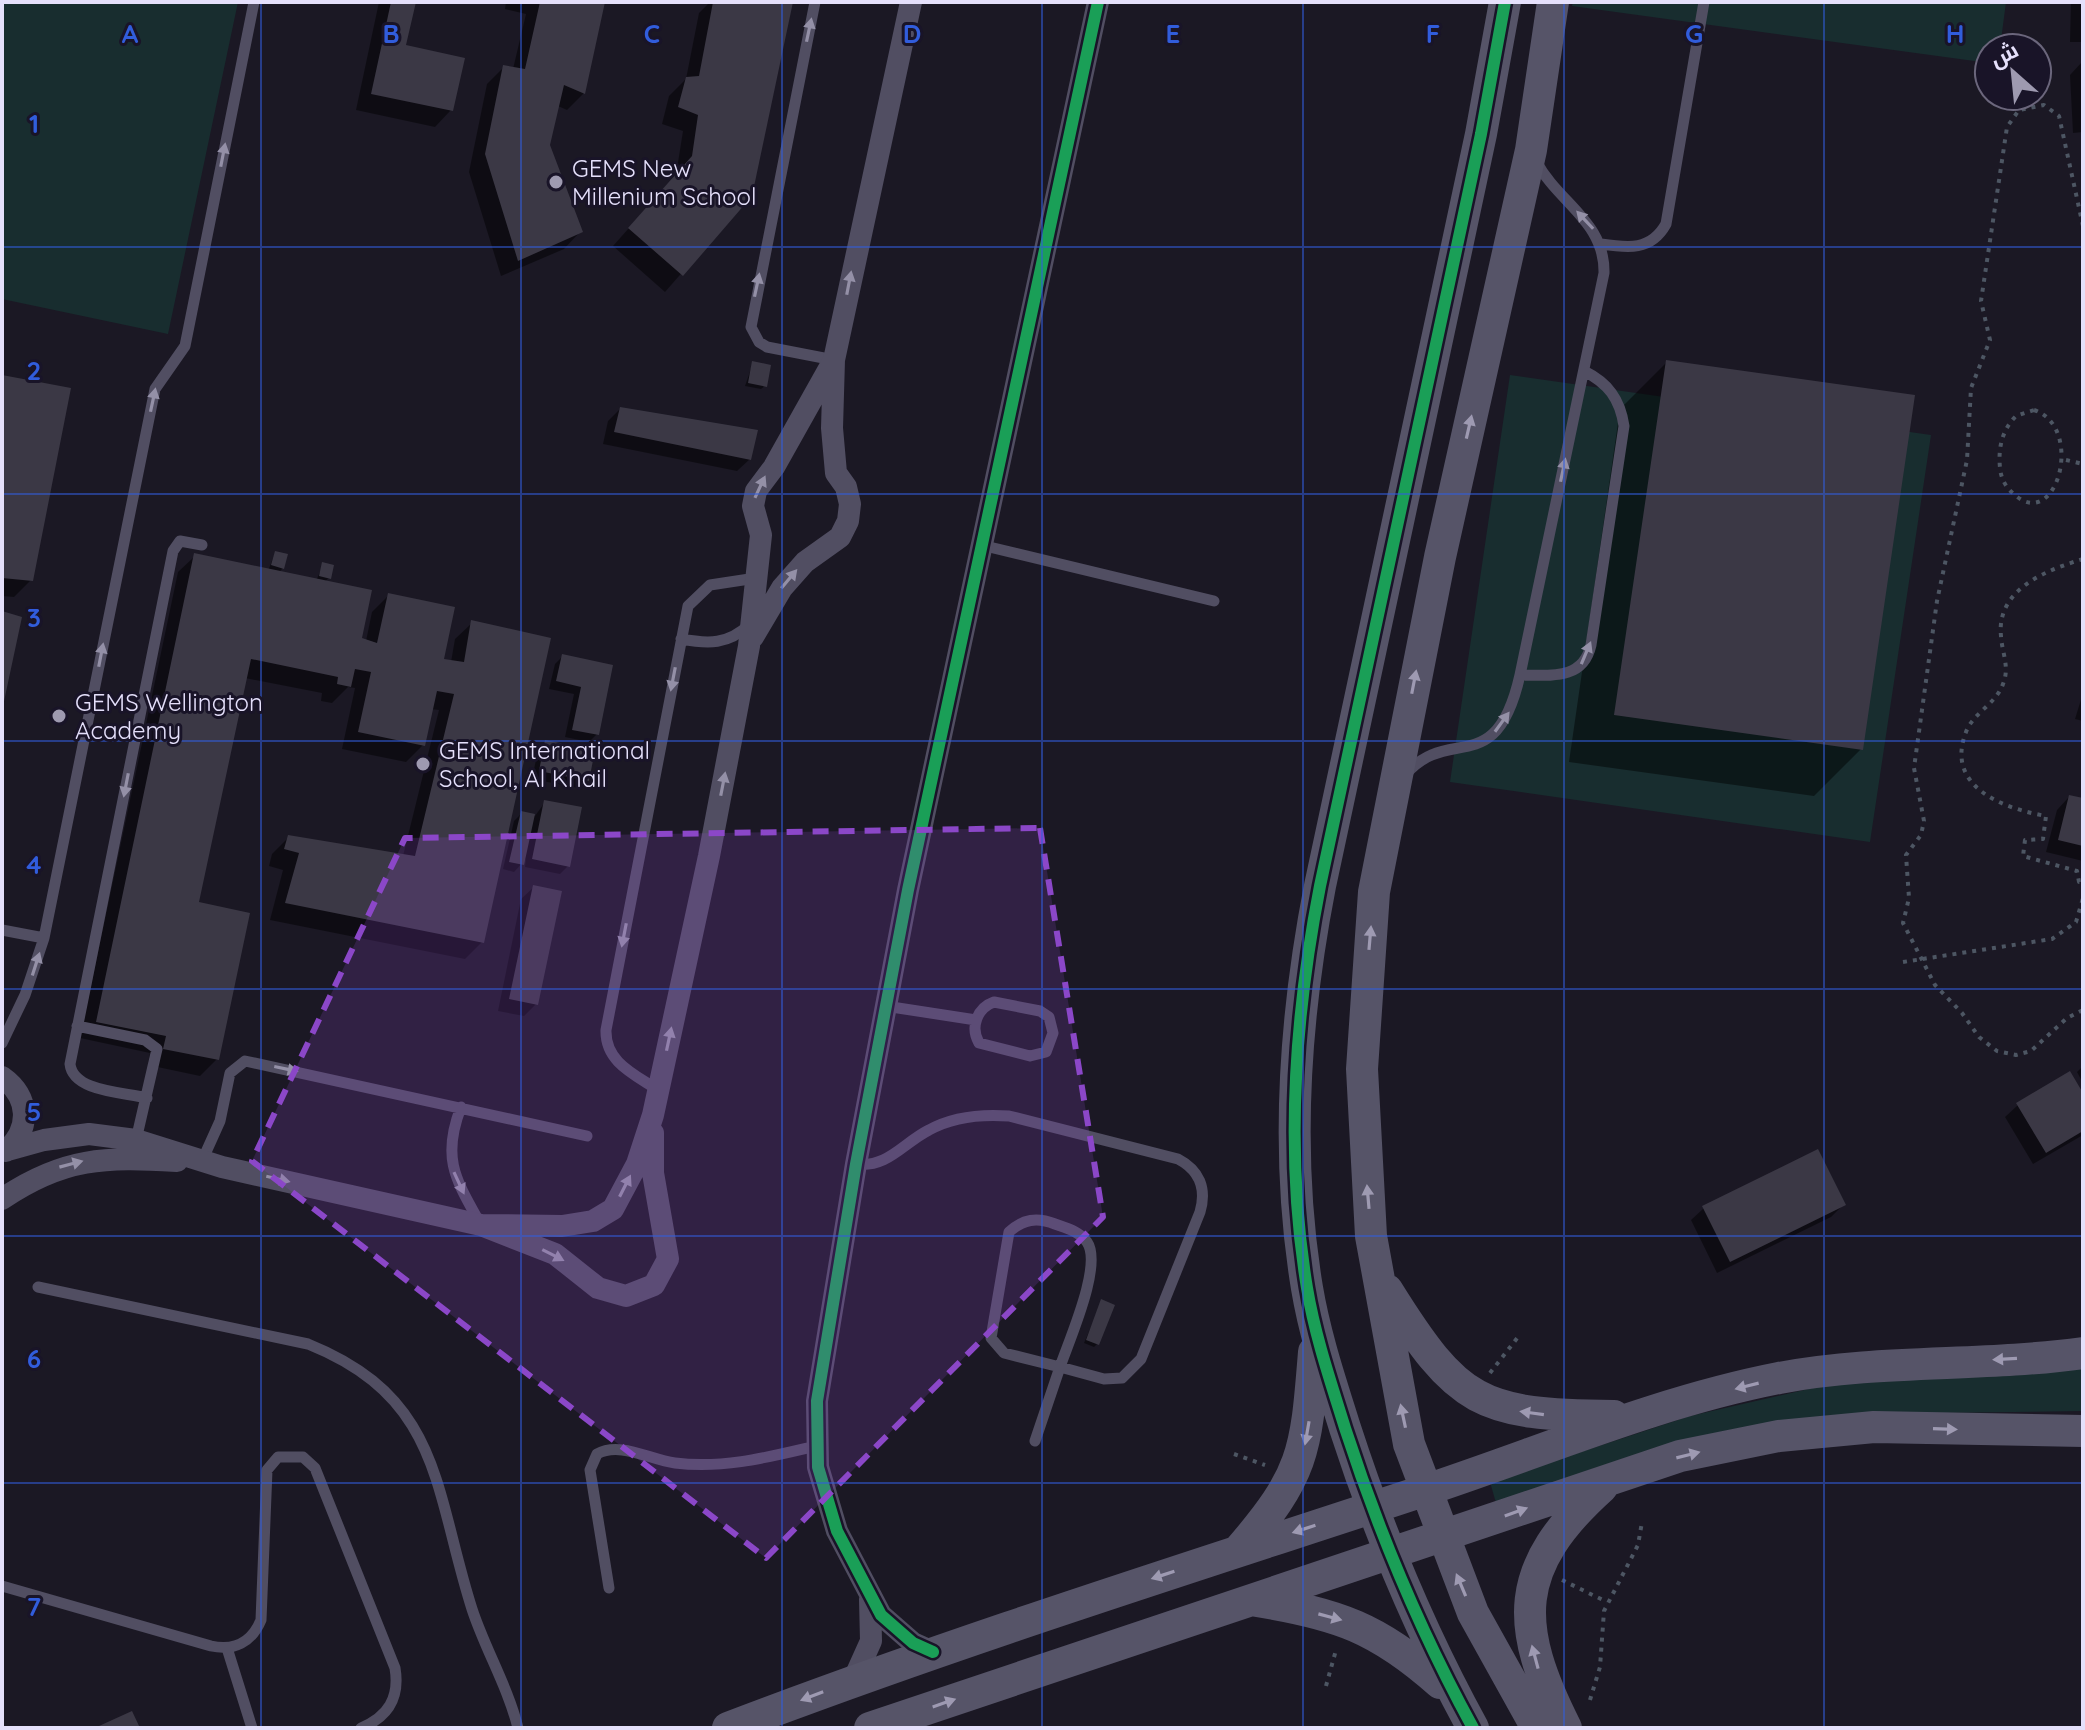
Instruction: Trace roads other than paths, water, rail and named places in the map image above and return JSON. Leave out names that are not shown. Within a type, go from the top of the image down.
[{"type":"street","points":[[750,635],[782,588],[805,562],[840,537],[848,521],[850,504],[846,487],[836,473],[832,428],[834,360],[911,2]]},
{"type":"street","points":[[933,1652],[896,1631],[869,1598],[829,1510],[816,1446],[817,1401],[885,1006],[1098,2]]},
{"type":"street","points":[[1473,1728],[1389,1556],[1371,1508],[1316,1328],[1302,1254],[1294,1142],[1303,979],[1388,556],[1481,134],[1505,2]]},
{"type":"street","points":[[1537,1728],[1473,1613],[1442,1538],[1409,1444],[1377,1275],[1367,1185],[1362,1069],[1374,892],[1440,557],[1531,150],[1553,2]]},
{"type":"street","points":[[481,1225],[562,1226],[603,1217],[613,1209],[626,1187],[653,1115],[709,856],[750,635],[761,535],[753,506],[756,491],[774,467],[834,360]]},
{"type":"street","points":[[2,1077],[19,1094],[25,1118],[23,1130],[5,1152]]},
{"type":"street","points":[[5,1152],[44,1140],[89,1134],[136,1140],[202,1162],[481,1225],[555,1254],[611,1295],[626,1296],[654,1285],[668,1259],[669,1244],[653,1173],[653,1115]]},
{"type":"street","points":[[2,1199],[56,1168],[87,1160],[122,1157],[202,1162]]},
{"type":"street","points":[[1377,1275],[1429,1356],[1474,1394],[1499,1406],[1542,1415],[1637,1416]]},
{"type":"street","points":[[1238,1551],[1282,1498],[1303,1452],[1316,1328]]},
{"type":"street","points":[[728,1728],[933,1652],[1425,1490],[1637,1416],[1776,1379],[1830,1369],[2083,1353]]},
{"type":"street","points":[[870,1728],[1389,1556],[1613,1477],[1732,1444],[1827,1430],[1874,1427],[2083,1431]]},
{"type":"street","points":[[1566,1728],[1544,1684],[1530,1639],[1532,1591],[1538,1568],[1558,1530],[1613,1477]]},
{"type":"street","points":[[853,1681],[871,1641],[869,1598]]},
{"type":"street","points":[[1254,1601],[1345,1621],[1402,1650],[1456,1698]]},
{"type":"lane","points":[[2,1043],[25,995],[44,938],[155,389],[185,346],[254,2]]},
{"type":"lane","points":[[815,2],[751,327],[754,335],[767,347],[834,360]]},
{"type":"lane","points":[[1601,244],[1626,247],[1645,244],[1666,224],[1704,2]]},
{"type":"lane","points":[[1393,790],[1421,761],[1466,749],[1494,734],[1511,710],[1520,675],[1604,273],[1601,244],[1586,219],[1551,184],[1531,150]]},
{"type":"lane","points":[[1520,675],[1570,673],[1584,662],[1591,645],[1624,426],[1622,411],[1608,387],[1584,371]]},
{"type":"lane","points":[[147,1098],[84,1083],[73,1076],[70,1064],[173,551],[180,541],[202,545]]},
{"type":"lane","points":[[981,545],[1214,601]]},
{"type":"lane","points":[[658,1090],[617,1062],[608,1047],[606,1030],[688,606],[701,590],[719,582],[756,578]]},
{"type":"lane","points":[[681,639],[714,643],[750,635]]},
{"type":"lane","points":[[2,930],[44,938]]},
{"type":"lane","points":[[994,1002],[1040,1011],[1052,1022],[1051,1043],[1046,1052],[1035,1056],[983,1047],[976,1039],[976,1020],[984,1006],[994,1002]]},
{"type":"lane","points":[[885,1006],[976,1020]]},
{"type":"lane","points":[[77,1026],[150,1042],[157,1054],[136,1140]]},
{"type":"lane","points":[[202,1162],[220,1121],[230,1073],[245,1061],[587,1136]]},
{"type":"lane","points":[[461,1107],[452,1136],[451,1161],[454,1177],[481,1225]]},
{"type":"lane","points":[[856,1164],[878,1164],[913,1139],[949,1121],[989,1115],[1009,1116],[1178,1159],[1195,1171],[1203,1191],[1200,1212],[1136,1367],[1113,1380],[1060,1367],[1004,1353],[991,1338],[1005,1241],[1009,1232],[1025,1221],[1045,1220],[1073,1231],[1086,1241],[1093,1258],[1060,1367],[1035,1441]]},
{"type":"lane","points":[[38,1287],[308,1344],[347,1362],[381,1387],[409,1418],[430,1455],[476,1621],[518,1728]]},
{"type":"lane","points":[[609,1588],[590,1470],[597,1454],[614,1448],[670,1463],[718,1465],[816,1446]]},
{"type":"lane","points":[[2,1586],[227,1648],[245,1642],[261,1620],[267,1470],[278,1457],[303,1457],[315,1468],[395,1668],[396,1693],[392,1704],[375,1722],[361,1728]]},
{"type":"lane","points":[[227,1648],[252,1728]]},
{"type":"place","name":"GEMS New Millenium School","points":[[556,182]]},
{"type":"place","name":"GEMS Wellington Academy","points":[[59,716]]},
{"type":"place","name":"GEMS International School, Al Khail","points":[[423,764]]}]
